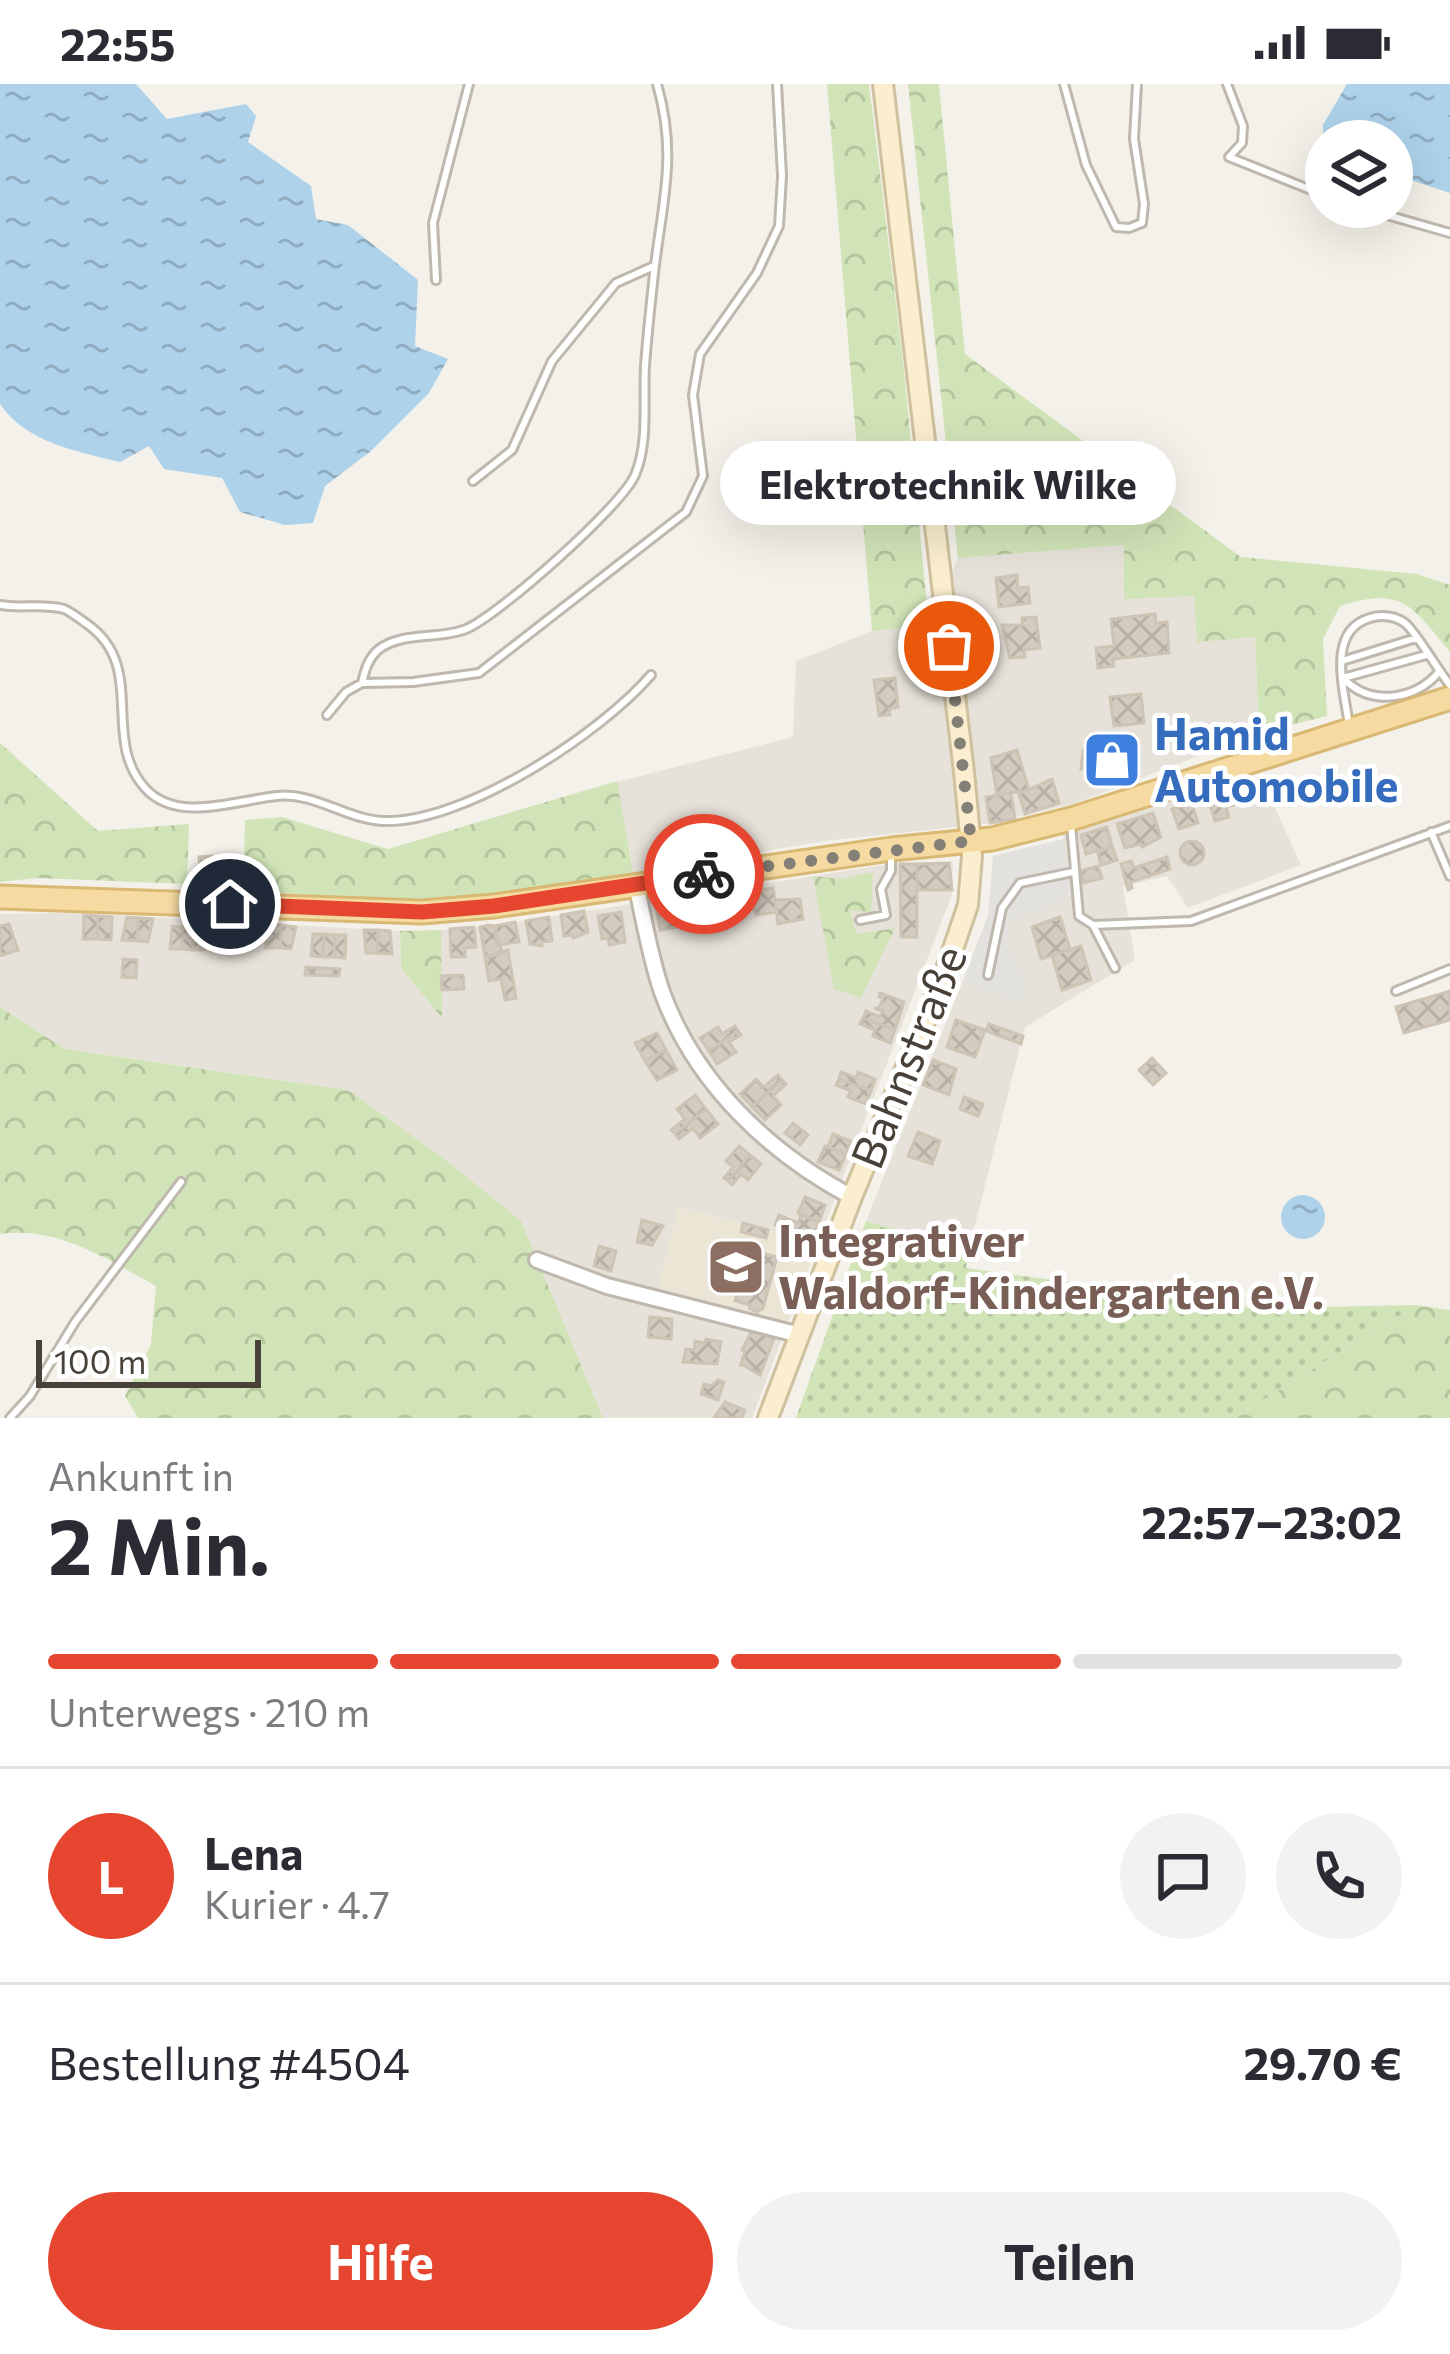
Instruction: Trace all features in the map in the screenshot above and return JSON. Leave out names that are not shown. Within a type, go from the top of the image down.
[{"type":"main road","name":"Bahnstraße","points":[[768,1418],[852,1197],[944,978],[968,905],[971,841],[883,84]]},
{"type":"main road","points":[[0,897],[422,912],[1020,835],[1450,698]]},
{"type":"street","points":[[636,884],[663,993],[704,1071],[773,1147],[852,1197]]},
{"type":"street","points":[[537,1260],[607,1286],[800,1335]]},
{"type":"lane","points":[[436,280],[433,223],[469,84]]},
{"type":"lane","points":[[362,682],[376,651],[391,643],[470,628],[514,595],[622,498],[636,473],[654,266],[668,183],[667,120],[657,84]]},
{"type":"lane","points":[[327,715],[346,692],[362,682],[413,682],[478,673],[686,512],[704,476],[692,395],[700,354],[757,273],[778,226],[782,176],[778,84]]},
{"type":"lane","points":[[1064,84],[1086,165],[1116,227],[1129,229],[1142,223],[1144,204],[1134,139],[1137,84]]},
{"type":"lane","points":[[1228,84],[1243,126],[1242,143],[1229,157],[1305,188]]},
{"type":"lane","points":[[1413,222],[1450,233]]},
{"type":"lane","points":[[473,482],[512,450],[552,361],[616,283],[654,266]]},
{"type":"lane","points":[[0,604],[65,609],[105,637],[120,666],[125,755],[147,790],[177,808],[284,795],[319,801],[356,817],[385,821],[421,817],[465,803],[564,749],[609,718],[650,675]]},
{"type":"lane","points":[[1350,731],[1342,661],[1346,636],[1367,618],[1396,618],[1450,685]]},
{"type":"lane","points":[[1342,661],[1416,638]]},
{"type":"lane","points":[[1343,678],[1426,655]]},
{"type":"lane","points":[[1343,678],[1360,694],[1384,699],[1427,686],[1439,672]]},
{"type":"lane","points":[[1071,820],[1079,916],[1093,926],[1115,968]]},
{"type":"lane","points":[[1093,926],[1191,921],[1450,826]]},
{"type":"lane","points":[[1431,832],[1450,876]]},
{"type":"lane","points":[[860,920],[886,915],[880,889],[891,871],[891,849]]},
{"type":"lane","points":[[988,975],[1002,908],[1021,883],[1073,872]]},
{"type":"lane","points":[[1396,991],[1450,969]]},
{"type":"lane","points":[[10,1418],[30,1396],[75,1322],[181,1182]]},
{"type":"shaded area","points":[[1124,545],[1255,637],[1259,733],[1073,804],[984,824],[825,841],[633,874],[617,782],[793,737],[796,661],[872,631],[929,625],[958,558]]},
{"type":"shaded area","points":[[1262,779],[1301,865],[1188,908],[1167,876],[1123,886],[1135,960],[1025,1027],[969,1249],[866,1221],[962,983],[1021,1003],[1026,982],[1007,925],[1070,896],[1063,834],[1232,782]]},
{"type":"shaded area","points":[[1064,839],[1070,896],[1007,925],[1026,982],[1022,1003],[962,983],[988,915],[993,856]]},
{"type":"shaded area","points":[[953,862],[952,895],[818,1242],[679,1207],[787,1325],[752,1418],[603,1418],[520,1221],[446,1160],[347,1090],[65,1049],[0,1007],[0,914],[75,913],[400,931],[401,968],[441,1017],[441,930],[897,863]]},
{"type":"shaded area","name":"Integrativer Waldorf-Kindergarten e.V.","points":[[678,1207],[818,1242],[787,1325],[656,1293]]},
{"type":"green space","points":[[827,84],[869,84],[929,625],[872,631]]},
{"type":"green space","points":[[908,84],[939,84],[965,354],[1241,557],[1417,574],[1450,585],[1450,652],[1404,604],[1378,598],[1340,606],[1323,639],[1327,716],[1259,733],[1255,637],[1197,642],[1194,596],[1124,599],[1124,545],[958,558]]},
{"type":"green space","points":[[0,743],[98,831],[189,824],[187,884],[37,878],[0,882]]},
{"type":"green space","points":[[617,781],[633,874],[494,897],[386,899],[243,891],[245,820],[282,817],[388,849]]},
{"type":"green space","points":[[873,872],[871,912],[850,910],[857,934],[895,928],[861,998],[834,989],[813,876],[841,879]]},
{"type":"green space","points":[[441,930],[442,1018],[401,968],[400,931]]},
{"type":"green space","points":[[0,1007],[65,1049],[348,1090],[521,1221],[603,1418],[138,1418],[125,1396],[151,1344],[156,1286],[62,1240],[0,1234]]},
{"type":"green space","points":[[866,1221],[969,1249],[966,1268],[1251,1308],[1416,1305],[1234,1418],[796,1418]]},
{"type":"green space","points":[[1416,1305],[1450,1310],[1450,1418],[1234,1418]]},
{"type":"water","points":[[0,84],[136,84],[167,119],[246,104],[256,116],[248,142],[311,186],[316,219],[348,225],[418,280],[415,346],[448,359],[429,393],[371,451],[325,486],[313,523],[285,525],[240,512],[222,478],[164,469],[149,446],[120,462],[54,444],[24,428],[0,404]]},
{"type":"water","points":[[1347,84],[1450,84],[1450,193],[1413,181],[1413,120],[1326,120]]},
{"type":"water","points":[[1303,1195],[1318,1202],[1325,1217],[1318,1232],[1303,1239],[1288,1232],[1281,1217],[1288,1202]]},
{"type":"building","points":[[1017,575],[1018,588],[1028,587],[1030,603],[999,607],[996,578]]},
{"type":"building","points":[[1155,614],[1156,623],[1167,622],[1169,653],[1113,659],[1114,666],[1098,668],[1096,648],[1114,646],[1111,619]]},
{"type":"building","points":[[1036,617],[1040,648],[1024,650],[1025,657],[1010,658],[1002,625],[1023,625],[1022,618]]},
{"type":"building","points":[[895,678],[898,707],[889,709],[890,715],[879,716],[874,680]]},
{"type":"building","points":[[1141,694],[1144,723],[1114,726],[1110,697]]},
{"type":"building","points":[[1113,740],[1118,758],[1081,769],[1083,750]]},
{"type":"building","points":[[1017,750],[1029,790],[997,795],[991,758]]},
{"type":"building","points":[[1118,758],[1126,781],[1113,785],[1105,762]]},
{"type":"building","points":[[1052,779],[1059,803],[1025,814],[1019,794]]},
{"type":"building","points":[[1233,788],[1238,804],[1226,807],[1229,817],[1215,821],[1207,796]]},
{"type":"building","points":[[1011,793],[1015,819],[990,823],[986,797]]},
{"type":"building","points":[[1192,803],[1198,823],[1179,829],[1172,809]]},
{"type":"building","points":[[1153,813],[1161,837],[1142,847],[1125,848],[1117,824]]},
{"type":"building","points":[[1107,827],[1112,846],[1086,854],[1081,835]]},
{"type":"building","points":[[1192,841],[1201,844],[1201,862],[1192,865],[1183,862],[1180,853],[1183,844]]},
{"type":"building","points":[[1112,846],[1117,860],[1101,865],[1098,853]]},
{"type":"building","points":[[212,856],[213,860],[228,860],[228,883],[201,883],[199,857]]},
{"type":"building","points":[[1167,857],[1170,869],[1131,882],[1128,890],[1121,864],[1131,861],[1134,868]]},
{"type":"building","points":[[949,863],[952,890],[917,890],[917,864]]},
{"type":"building","points":[[900,864],[917,864],[917,937],[901,937]]},
{"type":"building","points":[[1098,866],[1102,878],[1084,883],[1080,871]]},
{"type":"building","points":[[773,888],[777,912],[756,915],[750,901],[752,891]]},
{"type":"building","points":[[741,893],[744,916],[726,919],[722,896]]},
{"type":"building","points":[[722,896],[726,919],[708,922],[704,899]]},
{"type":"building","points":[[800,899],[803,919],[778,924],[775,900]]},
{"type":"building","points":[[692,901],[696,924],[678,927],[674,904]]},
{"type":"building","points":[[674,904],[678,927],[660,930],[656,907]]},
{"type":"building","points":[[584,911],[588,932],[564,936],[561,915]]},
{"type":"building","points":[[621,912],[625,942],[609,945],[608,938],[602,939],[598,916]]},
{"type":"building","points":[[84,915],[98,916],[97,939],[83,939]]},
{"type":"building","points":[[98,916],[112,917],[111,940],[97,939]]},
{"type":"building","points":[[127,917],[138,918],[137,941],[122,940]]},
{"type":"building","points":[[549,917],[552,941],[542,946],[530,944],[526,921]]},
{"type":"building","points":[[1060,917],[1070,949],[1041,959],[1032,927]]},
{"type":"building","points":[[138,918],[153,919],[148,942],[137,941]]},
{"type":"building","points":[[515,922],[519,942],[497,945],[494,926]]},
{"type":"building","points":[[225,923],[240,923],[239,946],[228,945]]},
{"type":"building","points":[[240,923],[251,923],[254,947],[239,946]]},
{"type":"building","points":[[9,924],[18,950],[0,956],[0,926]]},
{"type":"building","points":[[270,924],[281,925],[280,948],[265,948]]},
{"type":"building","points":[[281,925],[296,927],[291,949],[280,948]]},
{"type":"building","points":[[172,926],[183,927],[182,949],[170,949]]},
{"type":"building","points":[[494,926],[503,954],[485,957],[480,927]]},
{"type":"building","points":[[183,927],[194,927],[193,950],[182,949]]},
{"type":"building","points":[[194,927],[206,928],[204,950],[193,950]]},
{"type":"building","points":[[474,927],[476,947],[465,948],[465,957],[451,957],[450,929]]},
{"type":"building","points":[[364,930],[378,930],[377,953],[366,953]]},
{"type":"building","points":[[378,930],[390,931],[392,954],[377,953]]},
{"type":"building","points":[[313,934],[324,934],[323,957],[311,956]]},
{"type":"building","points":[[324,934],[335,935],[334,957],[323,957]]},
{"type":"building","points":[[335,935],[346,935],[345,958],[334,957]]},
{"type":"building","points":[[1081,946],[1091,980],[1062,990],[1052,955]]},
{"type":"building","points":[[508,950],[516,998],[505,1000],[501,979],[489,981],[485,957]]},
{"type":"building","points":[[123,959],[137,960],[136,978],[122,977]]},
{"type":"building","points":[[306,967],[340,969],[339,976],[305,975]]},
{"type":"building","points":[[463,975],[464,989],[442,990],[441,976]]},
{"type":"building","points":[[1450,991],[1450,1020],[1404,1033],[1396,1007]]},
{"type":"building","points":[[880,993],[904,1002],[895,1030],[863,1018],[866,1011],[880,1017],[883,1011],[874,1008],[879,1008],[883,998]]},
{"type":"building","points":[[863,1018],[895,1030],[890,1043],[860,1024]]},
{"type":"building","points":[[956,1020],[985,1030],[975,1057],[947,1047]]},
{"type":"building","points":[[989,1024],[1023,1036],[1021,1044],[986,1031]]},
{"type":"building","points":[[735,1026],[738,1031],[709,1051],[700,1038],[718,1027],[722,1034]]},
{"type":"building","points":[[738,1031],[741,1035],[729,1042],[736,1052],[717,1064],[709,1051]]},
{"type":"building","points":[[657,1033],[666,1050],[645,1061],[635,1043]]},
{"type":"building","points":[[666,1050],[677,1070],[657,1080],[645,1061]]},
{"type":"building","points":[[1152,1058],[1166,1073],[1153,1085],[1139,1070]]},
{"type":"building","points":[[933,1060],[956,1069],[949,1095],[923,1085]]},
{"type":"building","points":[[841,1072],[875,1079],[871,1091],[839,1079]]},
{"type":"building","points":[[778,1075],[782,1080],[752,1107],[740,1094],[756,1079],[764,1087]]},
{"type":"building","points":[[839,1079],[871,1091],[866,1104],[848,1097],[851,1091],[836,1085]]},
{"type":"building","points":[[782,1080],[786,1084],[773,1096],[781,1105],[765,1120],[752,1107]]},
{"type":"building","points":[[695,1095],[706,1109],[675,1134],[671,1130],[685,1119],[677,1109]]},
{"type":"building","points":[[964,1097],[983,1104],[978,1116],[960,1109]]},
{"type":"building","points":[[706,1109],[718,1124],[700,1138],[693,1128],[679,1139],[675,1134]]},
{"type":"building","points":[[793,1123],[808,1135],[800,1145],[785,1133]]},
{"type":"building","points":[[918,1132],[940,1141],[932,1164],[908,1156]]},
{"type":"building","points":[[833,1134],[851,1141],[846,1154],[828,1147]]},
{"type":"building","points":[[739,1146],[750,1155],[728,1181],[724,1178],[733,1167],[726,1161]]},
{"type":"building","points":[[825,1146],[846,1154],[839,1170],[818,1162]]},
{"type":"building","points":[[750,1155],[761,1164],[748,1180],[741,1174],[732,1185],[728,1181]]},
{"type":"building","points":[[805,1197],[825,1205],[819,1222],[798,1213]]},
{"type":"building","points":[[798,1213],[819,1222],[814,1234],[775,1225],[779,1215],[798,1223]]},
{"type":"building","points":[[642,1220],[663,1226],[652,1245],[637,1242]]},
{"type":"building","points":[[743,1223],[768,1230],[766,1238],[741,1232]]},
{"type":"building","points":[[599,1246],[616,1251],[611,1271],[594,1266]]},
{"type":"building","points":[[754,1251],[777,1257],[763,1308],[757,1312],[735,1301],[739,1285],[728,1285],[734,1259],[751,1264]]},
{"type":"building","points":[[650,1317],[672,1319],[671,1339],[648,1337]]},
{"type":"building","points":[[753,1328],[775,1336],[760,1375],[740,1367],[742,1350]]},
{"type":"building","points":[[706,1339],[721,1342],[717,1364],[683,1362],[686,1349],[694,1350],[695,1341],[705,1343]]},
{"type":"building","points":[[718,1380],[724,1382],[718,1400],[701,1394],[704,1384],[711,1386]]},
{"type":"building","points":[[725,1402],[745,1410],[742,1418],[714,1418]]},
{"type":"way so far","points":[[704,874],[971,841],[949,646]]},
{"type":"place","name":"Elektrotechnik Wilke","points":[[949,646]]},
{"type":"place","name":"Hamid Automobile","points":[[1112,760]]},
{"type":"place","name":"Integrativer Waldorf-Kindergarten e.V.","points":[[736,1267]]},
{"type":"route","points":[[230,904],[422,912],[494,906],[704,874]]}]
